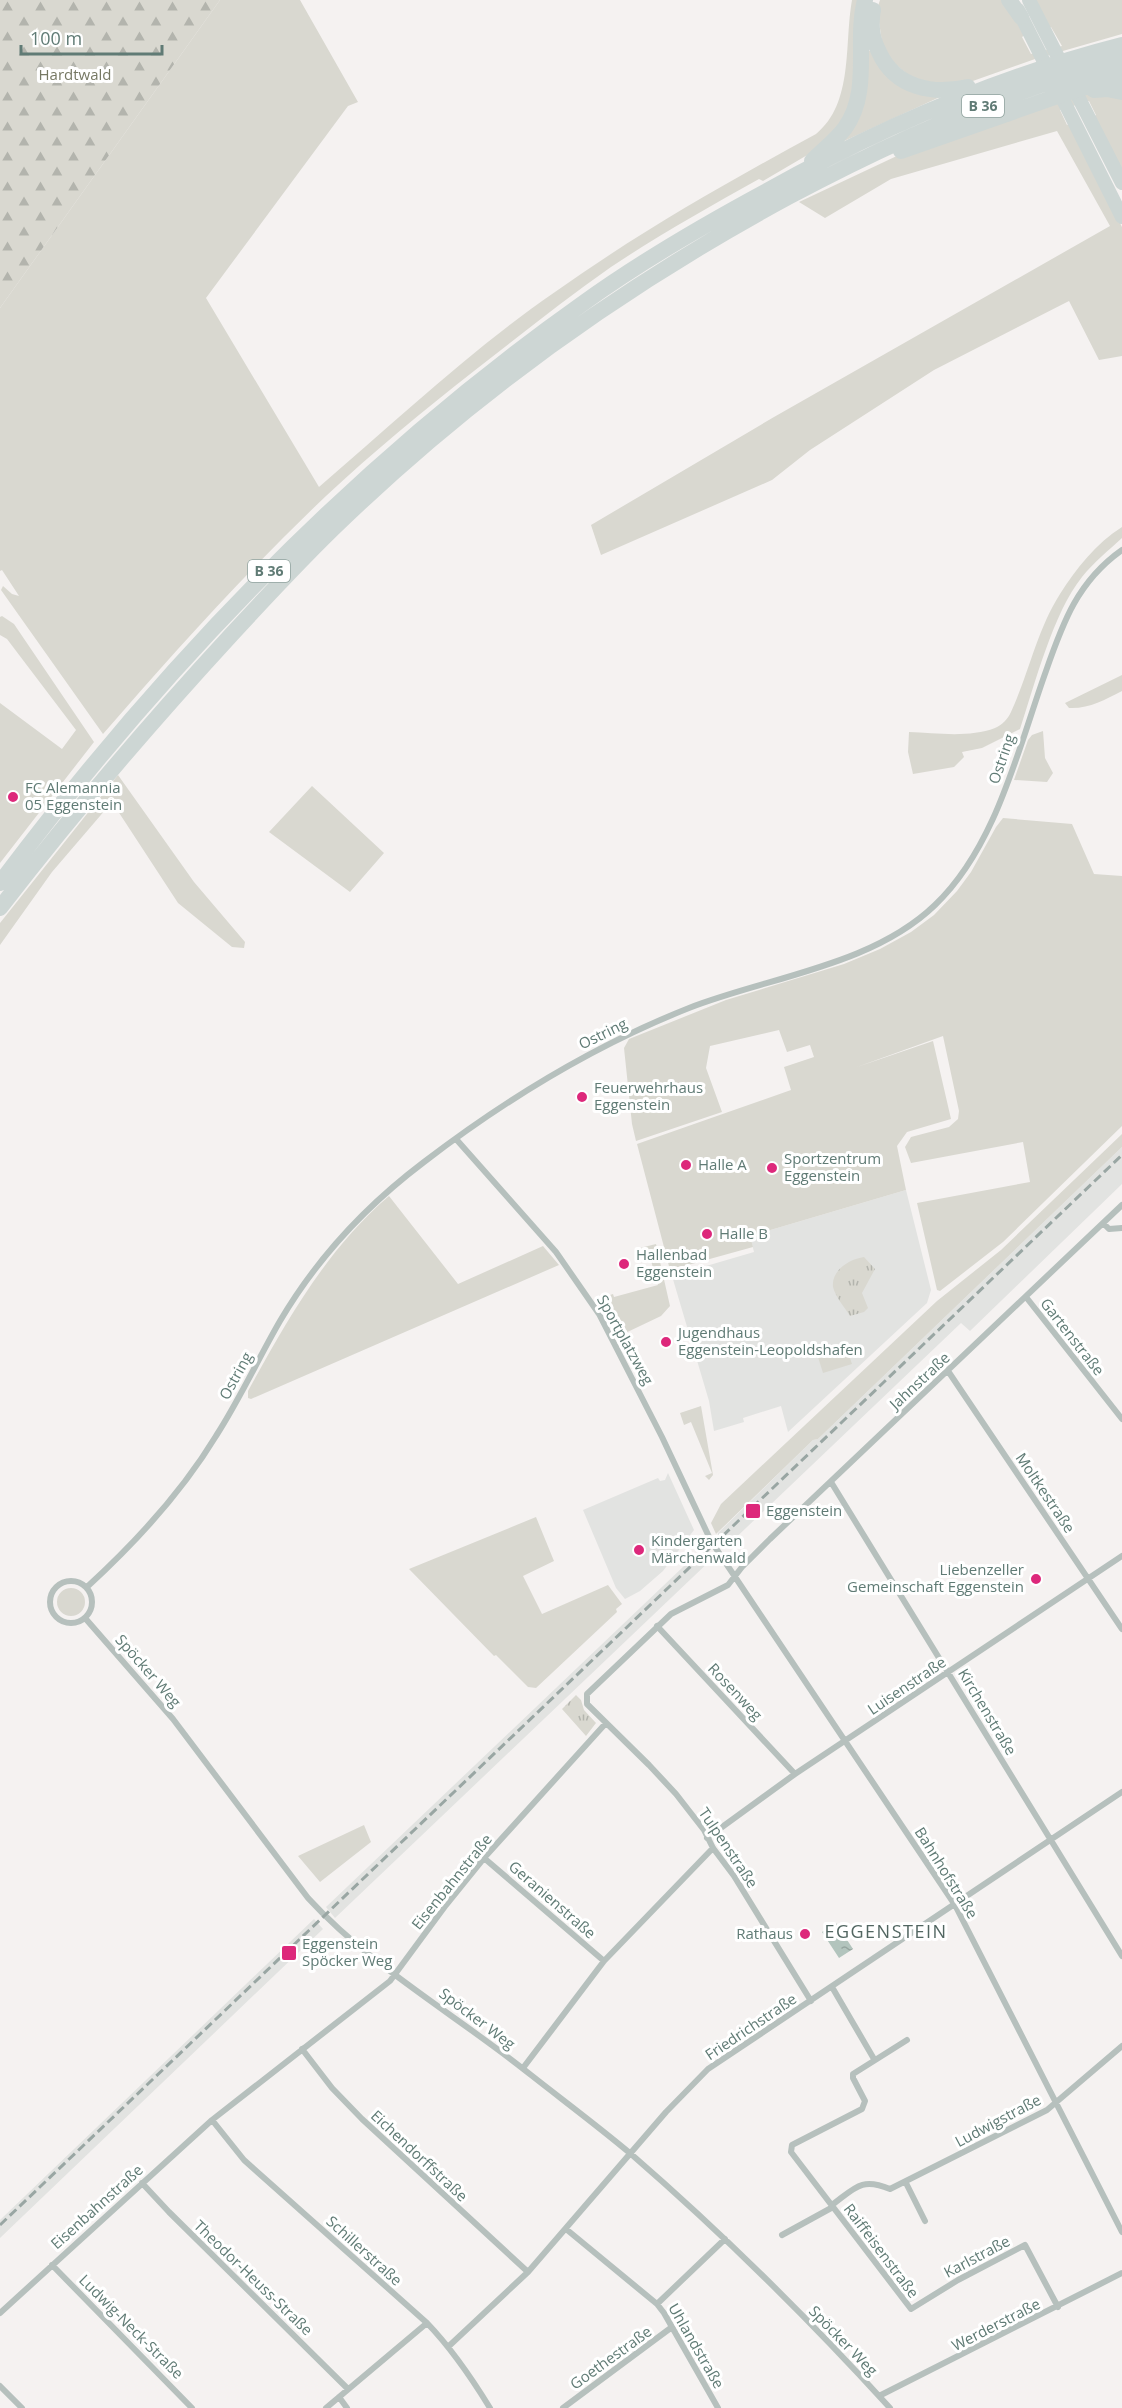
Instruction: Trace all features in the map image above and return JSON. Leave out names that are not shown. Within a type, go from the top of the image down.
[{"type":"highway","points":[[801,172],[839,136],[848,125],[855,107],[861,81],[861,23],[865,0]]},
{"type":"highway","points":[[876,0],[872,16],[873,37],[882,60],[898,76],[920,88],[938,91],[996,85]]},
{"type":"highway","points":[[1009,0],[1021,16]]},
{"type":"highway","name":"B 36","points":[[0,883],[63,802],[163,685],[254,587],[369,474],[477,383],[583,303],[674,243],[801,172],[922,114],[996,85],[1122,45]]},
{"type":"highway","name":"B 36","points":[[0,908],[48,846],[176,694],[341,520],[410,458],[488,393],[633,288],[734,226],[848,165],[926,129],[994,102],[1122,61]]},
{"type":"highway","points":[[848,165],[883,157],[1069,92],[1122,76]]},
{"type":"highway","points":[[1069,92],[1107,89],[1122,92]]},
{"type":"main road","points":[[1015,0],[1021,16],[1040,39],[1087,113],[1122,183]]},
{"type":"main road","points":[[1029,0],[1040,39],[1072,117],[1122,217]]},
{"type":"street","name":"Ostring","points":[[87,1587],[151,1522],[201,1459],[238,1399],[282,1318],[321,1262],[382,1196],[456,1139],[529,1089],[580,1058],[691,1007],[860,951],[912,925],[934,907],[971,863],[985,837],[1003,794],[1057,640],[1075,602],[1098,570],[1122,550]]},
{"type":"street","name":"Sportplatzweg","points":[[456,1139],[556,1252],[599,1314],[662,1437],[704,1527],[735,1577]]},
{"type":"street","name":"Jahnstraße","points":[[735,1577],[747,1562],[1122,1205]]},
{"type":"street","points":[[1103,1223],[1109,1229],[1122,1228]]},
{"type":"street","name":"Gartenstraße","points":[[1026,1296],[1122,1419]]},
{"type":"street","name":"Moltkestraße","points":[[948,1371],[1122,1629]]},
{"type":"street","name":"Kirchenstraße","points":[[831,1482],[1122,1956]]},
{"type":"street","name":"Luisenstraße","points":[[707,1838],[795,1774],[1122,1556]]},
{"type":"street","points":[[606,1723],[587,1704],[587,1694],[671,1614],[728,1585],[735,1577]]},
{"type":"street","name":"Bahnhofstraße","points":[[735,1577],[955,1905],[1122,2232]]},
{"type":"street","points":[[76,1581],[87,1587],[92,1607],[85,1618],[67,1623],[55,1617],[50,1605],[52,1592],[62,1583],[76,1581]]},
{"type":"street","name":"Spöcker Weg","points":[[85,1618],[173,1719],[308,1898],[338,1929],[523,2068],[630,2153],[725,2239],[890,2408]]},
{"type":"street","name":"Rosenweg","points":[[657,1626],[795,1774]]},
{"type":"street","name":"Eisenbahnstraße","points":[[0,2313],[212,2120],[390,1981],[484,1858],[606,1723]]},
{"type":"street","name":"Tulpenstraße","points":[[606,1723],[676,1794],[734,1876],[811,2001]]},
{"type":"street","name":"Friedrichstraße","points":[[449,2346],[528,2272],[666,2112],[708,2069],[1122,1792]]},
{"type":"street","points":[[523,2068],[604,1961],[713,1848]]},
{"type":"street","name":"Geranienstraße","points":[[484,1858],[604,1961]]},
{"type":"street","points":[[832,1987],[874,2059]]},
{"type":"street","name":"Raiffeisenstraße","points":[[907,2040],[853,2074],[865,2101],[862,2109],[790,2148],[911,2309]]},
{"type":"street","name":"Ludwigstraße","points":[[833,2206],[861,2183],[874,2182],[890,2189],[1047,2110],[1122,2046]]},
{"type":"street","name":"Eichendorffstraße","points":[[302,2049],[332,2088],[362,2119],[528,2272]]},
{"type":"street","name":"Schillerstraße","points":[[212,2120],[244,2160],[427,2323],[466,2368],[490,2408]]},
{"type":"street","points":[[906,2182],[925,2221]]},
{"type":"street","name":"Theodor-Heuss-Straße","points":[[142,2183],[348,2389]]},
{"type":"street","name":"Raiffeisenstraße","points":[[782,2235],[833,2206]]},
{"type":"street","name":"Uhlandstraße","points":[[566,2229],[657,2304],[718,2408]]},
{"type":"street","points":[[657,2304],[725,2239]]},
{"type":"street","name":"Karlstraße","points":[[911,2309],[958,2280],[1025,2245],[1058,2307]]},
{"type":"street","name":"Ludwig-Neck-Straße","points":[[52,2265],[192,2408]]},
{"type":"street","name":"Werderstraße","points":[[879,2397],[1122,2274]]},
{"type":"street","points":[[326,2408],[427,2323]]},
{"type":"street","name":"Goethestraße","points":[[563,2408],[672,2327]]},
{"type":"street","points":[[0,2386],[22,2408]]},
{"type":"street","points":[[339,2397],[347,2408]]},
{"type":"shaded area","points":[[1122,1147],[1122,1184],[970,1331],[961,1323],[725,1548],[718,1538],[718,1533]]},
{"type":"shaded area","points":[[906,1190],[931,1290],[927,1303],[788,1432],[781,1406],[743,1418],[744,1422],[714,1431],[709,1401],[672,1276],[754,1252],[750,1236]]},
{"type":"shaded area","name":"Kindergarten Märchenwald","points":[[668,1473],[694,1530],[663,1571],[640,1591],[625,1599],[616,1588],[583,1510],[658,1478],[660,1481],[665,1480]]},
{"type":"shaded area","points":[[705,1546],[714,1557],[335,1918],[326,1907]]},
{"type":"shaded area","points":[[314,1919],[323,1929],[0,2238],[0,2220]]},
{"type":"green space","name":"Hardtwald","points":[[0,0],[220,0],[0,308]]},
{"type":"green space","points":[[220,0],[300,0],[358,102],[348,106],[206,298],[319,487],[464,362],[524,314],[618,249],[683,209],[816,134],[828,121],[837,106],[845,72],[852,0],[861,0],[851,109],[821,147],[763,181],[759,179],[703,211],[611,267],[542,318],[417,417],[344,480],[268,553],[184,642],[103,734],[1,590],[3,586],[12,594],[19,596],[2,570],[0,571],[0,308]]},
{"type":"green space","points":[[880,0],[1004,0],[1025,35],[1022,37],[1031,54],[1062,46],[1051,27],[1048,27],[1035,0],[1122,0],[1122,34],[1035,59],[970,82],[918,83],[884,55],[877,9]]},
{"type":"green space","points":[[865,48],[942,96],[842,142]]},
{"type":"green space","points":[[1086,94],[1122,97],[1122,176],[1093,117],[1096,115],[1089,101],[1060,110],[1122,227],[1122,356],[1099,360],[1069,301],[934,370],[810,450],[772,480],[601,555],[591,525],[774,417],[1110,226],[1057,131],[891,179],[825,218],[799,202],[901,154]]},
{"type":"green space","points":[[1122,527],[1122,538],[1082,577],[1062,610],[1020,729],[982,748],[962,752],[964,757],[954,767],[913,774],[908,752],[909,732],[974,733],[995,728],[1010,715],[1045,622],[1060,594],[1087,557]]},
{"type":"green space","points":[[0,617],[14,624],[94,742],[0,863],[0,703],[62,749],[76,730],[7,639],[0,635]]},
{"type":"green space","points":[[1122,675],[1122,691],[1109,698],[1076,708],[1069,708],[1065,703]]},
{"type":"green space","points":[[1043,731],[1045,758],[1053,773],[1047,782],[1014,780],[1028,740],[1032,735]]},
{"type":"green space","points":[[118,775],[194,882],[245,942],[244,948],[232,947],[178,903],[112,802],[52,872],[0,945],[0,923]]},
{"type":"green space","points":[[312,786],[384,853],[350,892],[269,832]]},
{"type":"green space","points":[[1003,818],[1072,824],[1094,874],[1122,876],[1122,1126],[1003,1242],[940,1291],[937,1290],[917,1203],[1030,1182],[1023,1142],[911,1163],[905,1147],[911,1137],[949,1127],[958,1119],[959,1111],[943,1036],[857,1067],[933,1041],[951,1119],[907,1132],[897,1146],[906,1190],[750,1236],[753,1247],[670,1270],[637,1144],[791,1090],[784,1067],[814,1057],[810,1045],[787,1052],[779,1030],[710,1046],[706,1068],[722,1112],[636,1141],[624,1048],[629,1039],[726,1000],[844,964],[880,949],[911,932],[934,915],[957,891]]},
{"type":"green space","points":[[1122,1134],[1122,1147],[716,1534],[711,1523],[721,1504],[937,1301],[1001,1250]]},
{"type":"green space","points":[[389,1196],[458,1284],[543,1246],[559,1265],[251,1399],[248,1398],[248,1391],[293,1312],[327,1262],[346,1239]]},
{"type":"green space","points":[[656,1244],[670,1306],[661,1316],[619,1336],[598,1299],[658,1285],[649,1254],[642,1256],[640,1248]]},
{"type":"green space","points":[[864,1257],[875,1269],[862,1293],[868,1308],[864,1312],[850,1316],[836,1294],[833,1281],[843,1266]]},
{"type":"green space","points":[[847,1349],[852,1364],[823,1373],[818,1357]]},
{"type":"green space","points":[[701,1406],[713,1475],[709,1480],[705,1476],[712,1473],[691,1422],[684,1425],[680,1413]]},
{"type":"green space","points":[[536,1517],[554,1561],[523,1576],[542,1614],[608,1585],[622,1604],[616,1609],[617,1612],[536,1688],[528,1687],[496,1655],[494,1656],[409,1569]]},
{"type":"green space","points":[[71,1588],[81,1592],[85,1602],[81,1612],[71,1616],[61,1612],[57,1602],[61,1592]]},
{"type":"green space","points":[[576,1695],[581,1700],[584,1710],[596,1723],[586,1736],[562,1709]]},
{"type":"green space","points":[[364,1825],[371,1842],[320,1882],[298,1856]]},
{"type":"water","points":[[836,1923],[853,1949],[839,1958],[822,1932],[828,1928],[830,1931],[831,1926]]},
{"type":"railway","points":[[0,2225],[1122,1155]]},
{"type":"place","name":"FC Alemannia 05 Eggenstein","points":[[13,797]]},
{"type":"place","name":"Feuerwehrhaus Eggenstein","points":[[582,1097]]},
{"type":"place","name":"Halle A","points":[[686,1165]]},
{"type":"place","name":"Sportzentrum Eggenstein","points":[[772,1168]]},
{"type":"place","name":"Halle B","points":[[707,1234]]},
{"type":"place","name":"Hallenbad Eggenstein","points":[[624,1264]]},
{"type":"place","name":"Jugendhaus Eggenstein-Leopoldshafen","points":[[666,1342]]},
{"type":"place","name":"Eggenstein","points":[[753,1511]]},
{"type":"place","name":"Kindergarten Märchenwald","points":[[639,1550]]},
{"type":"place","name":"Liebenzeller Gemeinschaft Eggenstein","points":[[1036,1579]]},
{"type":"place","name":"Rathaus","points":[[805,1934]]},
{"type":"place","name":"Eggenstein Spöcker Weg","points":[[289,1953]]},
{"type":"district","name":"EGGENSTEIN","points":[[886,1932]]}]
